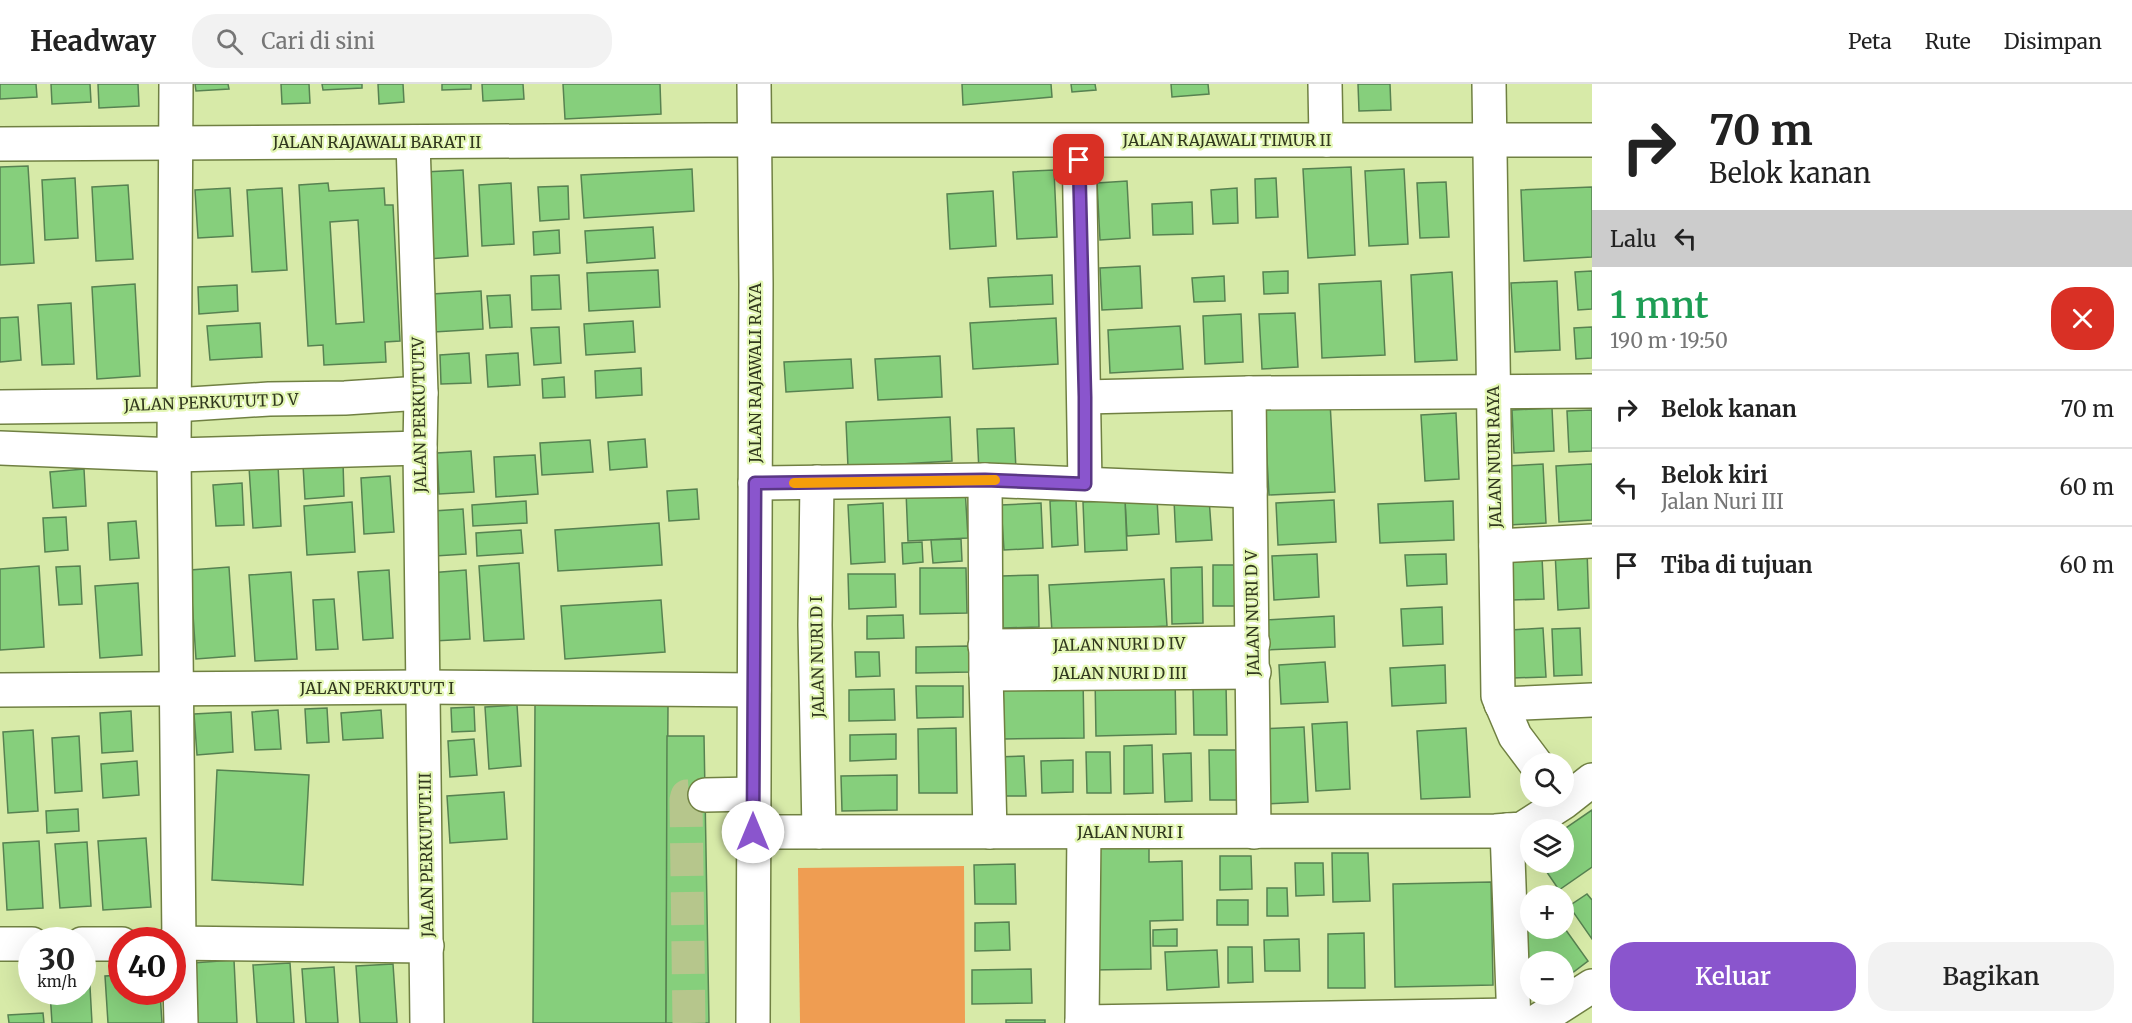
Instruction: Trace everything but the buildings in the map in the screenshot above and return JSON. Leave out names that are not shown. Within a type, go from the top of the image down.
[{"type":"street","points":[[176,84],[176,927]]},
{"type":"street","name":"JALAN RAJAWALI RAYA","points":[[753,1023],[754,84]]},
{"type":"street","points":[[1325,84],[1326,140]]},
{"type":"street","name":"JALAN NURI RAYA","points":[[1489,84],[1498,696],[1515,736],[1528,753]]},
{"type":"street","name":"JALAN RAJAWALI TIMUR II","points":[[755,141],[1592,140]]},
{"type":"street","name":"JALAN RAJAWALI BARAT II","points":[[0,144],[755,141]]},
{"type":"street","points":[[1079,141],[1085,484]]},
{"type":"street","name":"JALAN PERKUTUT.V","points":[[413,142],[421,393],[424,687]]},
{"type":"street","points":[[1085,397],[1249,393],[1592,391]]},
{"type":"street","name":"JALAN PERKUTUT D V","points":[[0,407],[175,405],[421,393]]},
{"type":"street","name":"JALAN NURI D V","points":[[1249,393],[1254,832]]},
{"type":"street","points":[[0,448],[176,455],[420,448]]},
{"type":"street","points":[[755,483],[985,480],[1250,491]]},
{"type":"street","points":[[985,480],[985,660],[990,832]]},
{"type":"street","name":"JALAN NURI D I","points":[[817,483],[815,626],[819,832]]},
{"type":"street","points":[[1496,546],[1592,541]]},
{"type":"street","name":"JALAN NURI D IV","points":[[985,660],[1253,657]]},
{"type":"street","name":"JALAN PERKUTUT I","points":[[0,690],[424,687],[754,690]]},
{"type":"street","name":"JALAN PERKUTUT.III","points":[[424,687],[427,1023]]},
{"type":"street","points":[[1501,704],[1592,700]]},
{"type":"street","name":"JALAN NURI I","points":[[1574,791],[1592,780]]},
{"type":"street","points":[[705,795],[753,794]]},
{"type":"street","name":"JALAN NURI I","points":[[753,832],[1507,830],[1522,829],[1551,807]]},
{"type":"street","points":[[1507,830],[1521,1020]]},
{"type":"street","points":[[1084,832],[1082,1023],[1521,1020],[1592,986]]},
{"type":"street","points":[[186,943],[427,946]]},
{"type":"street","points":[[0,944],[18,944]]},
{"type":"street","points":[[180,1005],[181,1023]]},
{"type":"shaded area","points":[[964,866],[965,1023],[800,1023],[798,868]]},
{"type":"tunnel","points":[[689,1023],[686,800],[687,796],[705,795]]},
{"type":"slow traffic","points":[[794,483],[995,480]]},
{"type":"route","points":[[753,832],[755,483],[985,480],[1085,484],[1079,160]]}]
